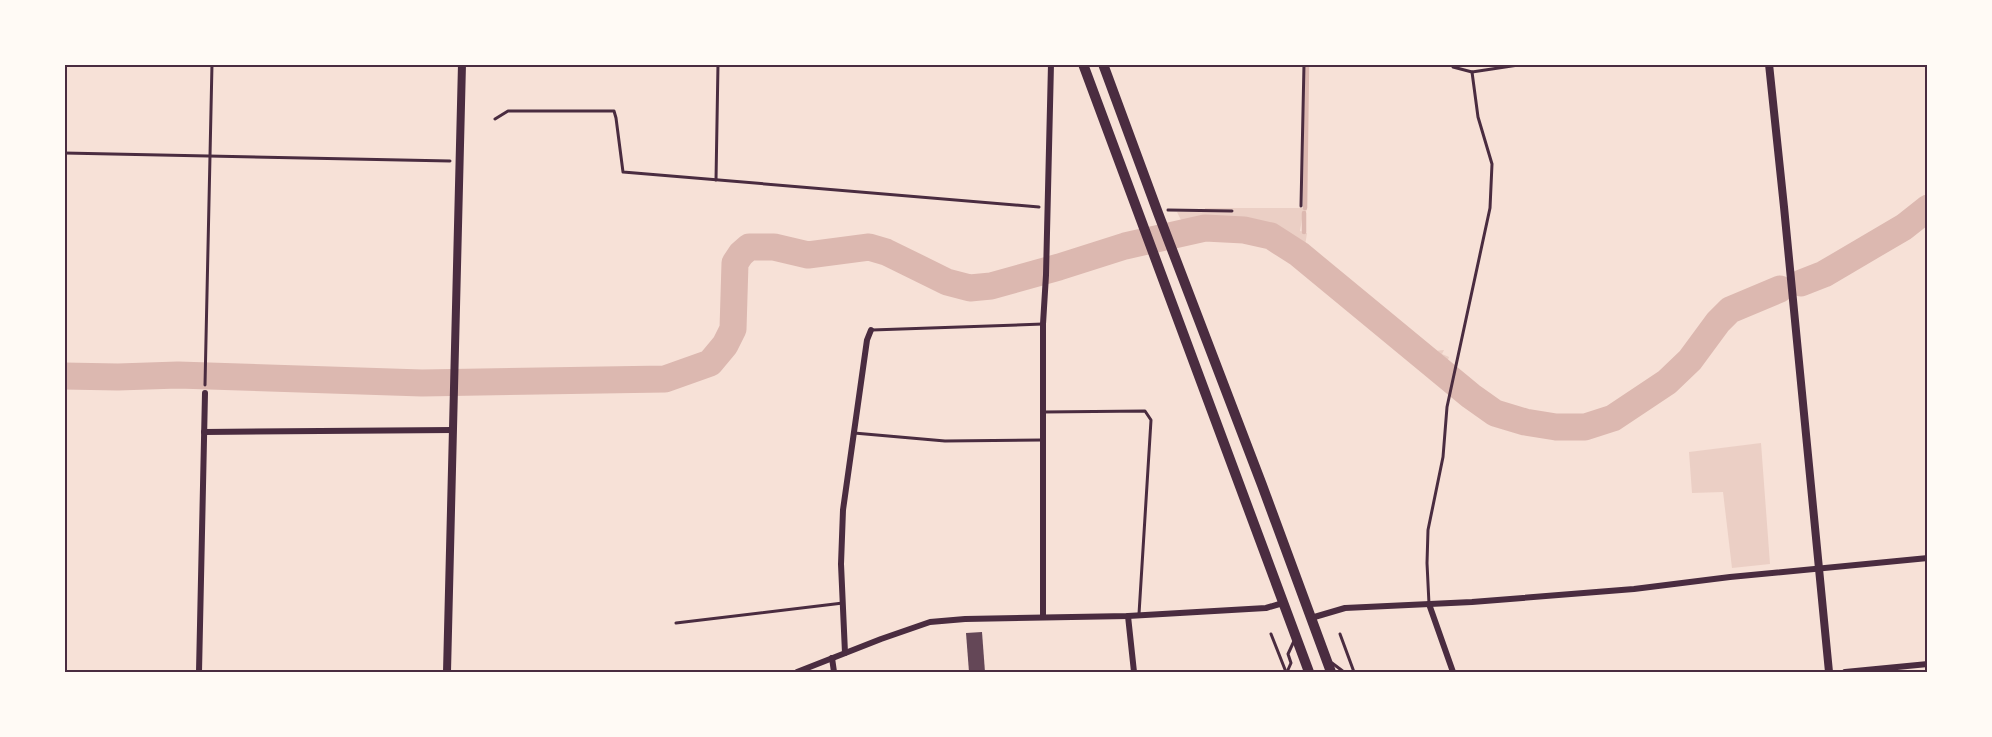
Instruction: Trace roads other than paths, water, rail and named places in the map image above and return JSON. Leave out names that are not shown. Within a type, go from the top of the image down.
[{"type":"highway","points":[[1083,64],[1309,672]]},
{"type":"highway","points":[[1103,64],[1331,672]]},
{"type":"street","points":[[447,672],[462,64]]},
{"type":"street","points":[[1043,617],[1043,324],[1051,64]]},
{"type":"street","points":[[1769,64],[1829,672]]},
{"type":"street","points":[[844,653],[843,510],[852,432],[870,330]]},
{"type":"street","points":[[199,672],[205,393]]},
{"type":"street","points":[[204,432],[453,430]]},
{"type":"street","points":[[1311,618],[1345,608],[1634,589],[1730,577],[1928,558]]},
{"type":"street","points":[[797,672],[930,622],[965,619],[1128,616],[1271,608],[1283,603]]},
{"type":"street","points":[[1429,604],[1453,672]]},
{"type":"street","points":[[1128,616],[1134,672]]},
{"type":"street","points":[[832,658],[834,672]]},
{"type":"street","points":[[1845,672],[1928,664]]},
{"type":"lane","points":[[1453,64],[1453,67],[1472,72],[1525,64]]},
{"type":"lane","points":[[1429,604],[1428,531],[1443,457],[1450,387],[1490,208],[1491,164],[1478,117],[1472,72]]},
{"type":"lane","points":[[870,330],[1043,324]]},
{"type":"lane","points":[[1043,412],[1145,411],[1151,420],[1139,615]]},
{"type":"lane","points":[[852,432],[945,441],[1043,440]]},
{"type":"lane","points":[[676,623],[843,603]]},
{"type":"lane","points":[[1340,633],[1354,672]]},
{"type":"lane","points":[[1271,634],[1287,672]]},
{"type":"lane","points":[[1287,672],[1291,663],[1288,654],[1296,637]]},
{"type":"lane","points":[[1326,658],[1344,672]]},
{"type":"waterway","points":[[1305,208],[1307,64]]},
{"type":"waterway","points":[[1801,283],[1824,274],[1904,227],[1928,208]]},
{"type":"waterway","points":[[1304,213],[1304,232]]},
{"type":"waterway","points":[[64,376],[178,375],[422,383],[665,379],[710,363],[725,345],[733,329],[735,263],[749,247],[774,247],[808,255],[869,247],[886,252],[947,282],[970,288],[991,286],[1125,246],[1205,228],[1244,230],[1271,236],[1299,254],[1471,396],[1495,413],[1525,422],[1556,427],[1585,427],[1613,418],[1667,382],[1690,360],[1718,322],[1730,310],[1780,289]]}]
